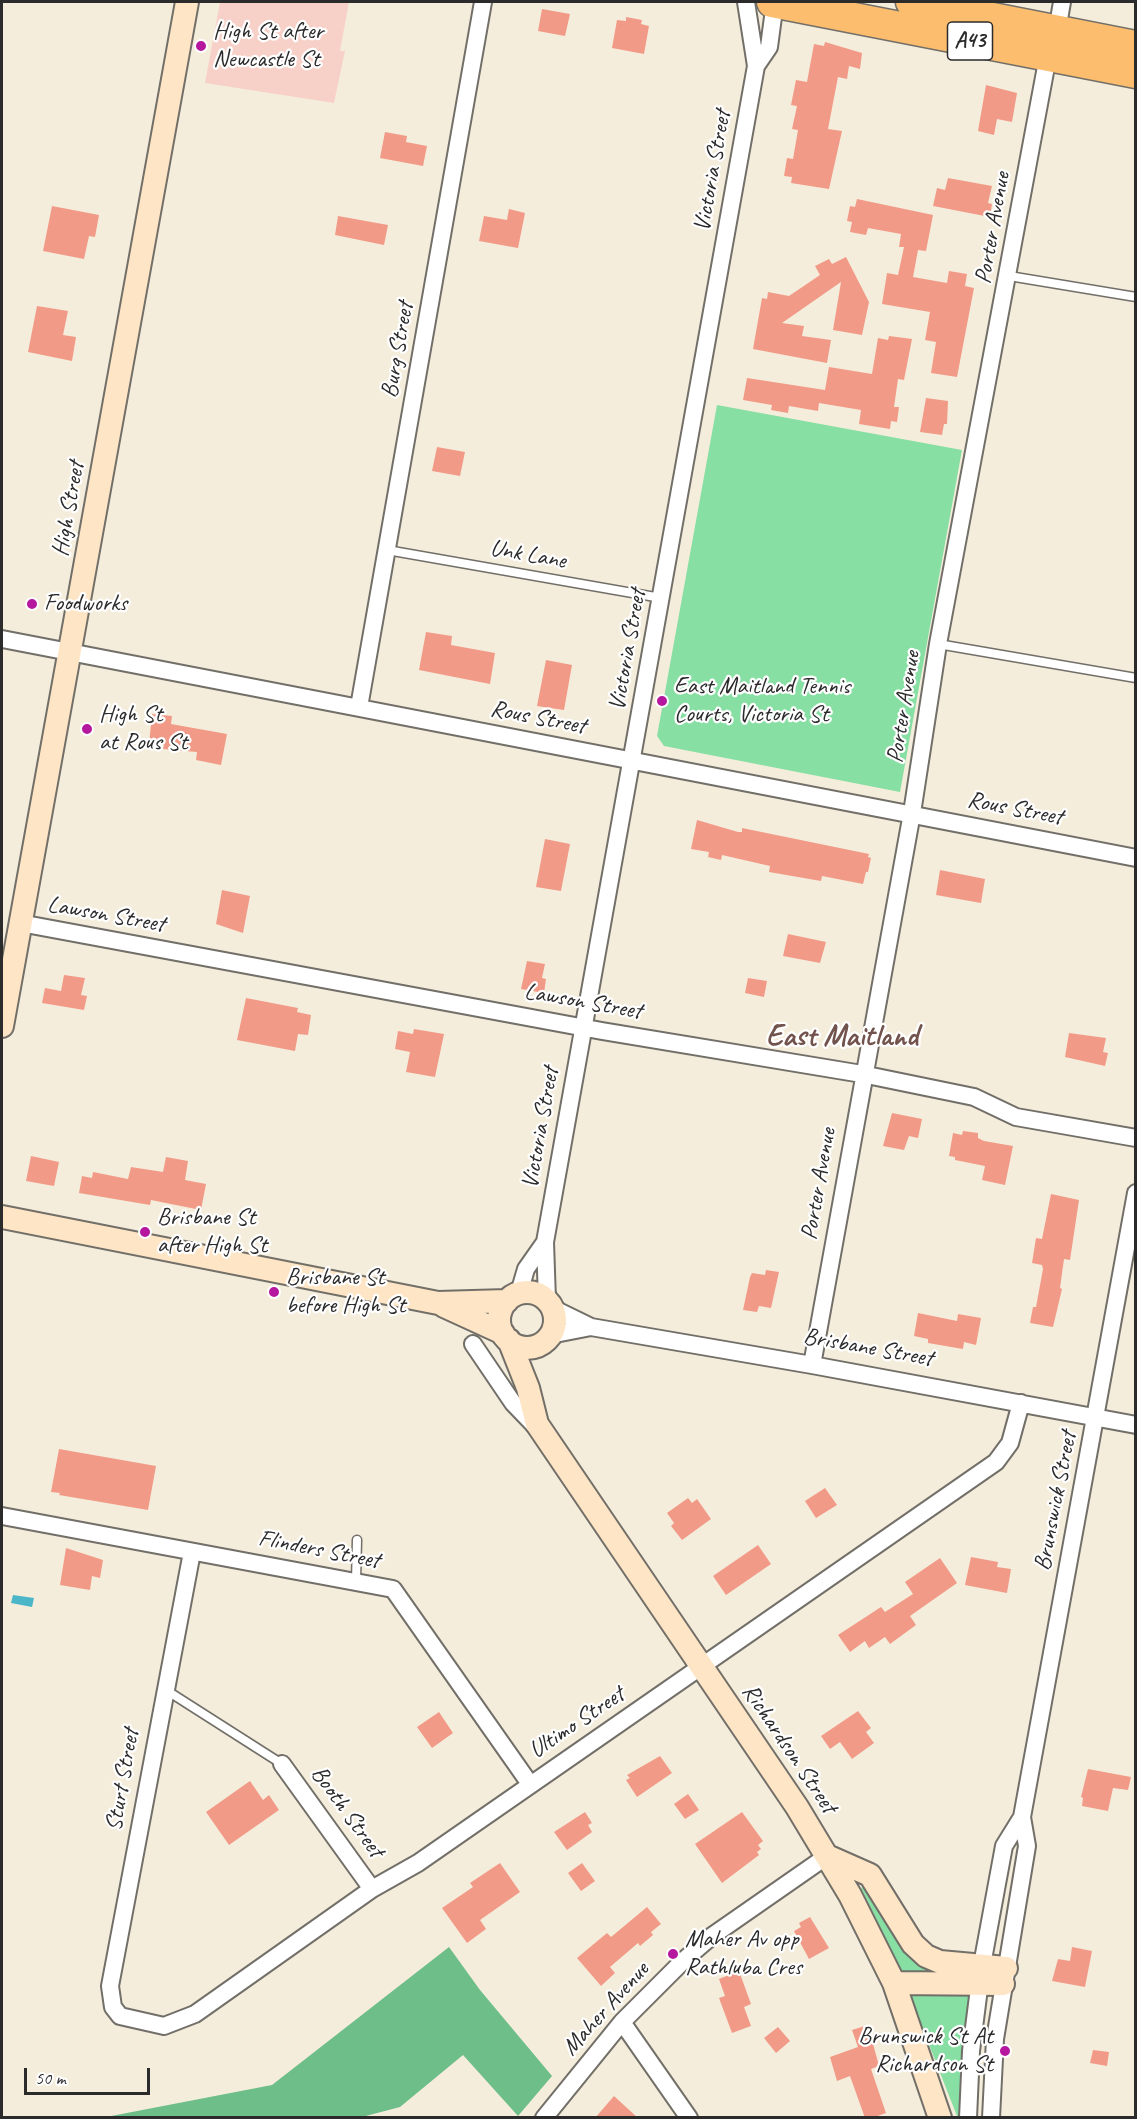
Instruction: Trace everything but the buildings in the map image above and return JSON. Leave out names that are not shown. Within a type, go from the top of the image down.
[{"type":"highway","name":"A43","points":[[774,2],[801,4],[1052,44],[1136,46]]},
{"type":"highway","name":"A43","points":[[911,2],[1052,44],[1136,73]]},
{"type":"main road","name":"High Street","points":[[2,1026],[187,2]]},
{"type":"main road","points":[[2,1217],[438,1303],[525,1347],[546,1339],[554,1327],[550,1304],[534,1293],[513,1297],[438,1303]]},
{"type":"main road","points":[[506,1337],[500,1316],[513,1297]]},
{"type":"main road","name":"Richardson Street","points":[[506,1337],[528,1388],[532,1413],[545,1436],[702,1666],[827,1856],[876,1943],[894,1983],[940,2118]]},
{"type":"main road","name":"Richardson Street","points":[[528,1388],[546,1339]]},
{"type":"main road","points":[[827,1856],[870,1875],[913,1944],[926,1956],[980,1974]]},
{"type":"main road","points":[[894,1983],[980,1974],[1005,1976]]},
{"type":"street","name":"Burg Street","points":[[359,707],[483,2]]},
{"type":"street","name":"Victoria Street","points":[[550,1304],[545,1242],[756,66],[746,2]]},
{"type":"street","name":"Victoria Street","points":[[756,66],[770,42],[774,2]]},
{"type":"street","name":"Porter Avenue","points":[[812,1365],[862,1074],[912,813],[938,644],[1052,44],[1062,2]]},
{"type":"street","name":"Rous Street","points":[[2,639],[1136,858]]},
{"type":"street","name":"Lawson Street","points":[[20,923],[584,1027],[862,1074],[974,1097],[1016,1117],[1136,1138]]},
{"type":"street","name":"Brunswick Street","points":[[991,2118],[995,2039],[1027,1846],[1022,1817],[1136,1193]]},
{"type":"street","name":"Victoria Street","points":[[513,1297],[526,1269],[545,1242]]},
{"type":"street","name":"Brisbane Street","points":[[550,1304],[591,1327],[1136,1425]]},
{"type":"street","name":"Brisbane Street","points":[[546,1339],[591,1327]]},
{"type":"street","name":"Richardson Street","points":[[472,1344],[513,1404],[545,1436]]},
{"type":"street","name":"Ultimo Street","points":[[120,2016],[164,2026],[195,2014],[372,1889],[418,1863],[996,1462],[1010,1443],[1021,1403]]},
{"type":"street","name":"Flinders Street","points":[[2,1516],[393,1588],[530,1784]]},
{"type":"street","name":"Sturt Street","points":[[120,2016],[113,2007],[110,1986],[164,1689],[192,1551]]},
{"type":"street","name":"Booth Street","points":[[282,1764],[372,1889]]},
{"type":"street","name":"Brunswick Street","points":[[968,2118],[980,1974],[1004,1846],[1022,1817]]},
{"type":"street","name":"Maher Avenue","points":[[544,2118],[622,2022],[656,1986],[712,1936],[827,1856]]},
{"type":"street","points":[[622,2022],[689,2118]]},
{"type":"lane","points":[[1009,276],[1136,297]]},
{"type":"lane","name":"Unk Lane","points":[[387,550],[661,598]]},
{"type":"lane","points":[[938,644],[1136,678]]},
{"type":"lane","points":[[356,1581],[357,1540]]},
{"type":"lane","points":[[164,1689],[282,1764]]},
{"type":"shaded area","points":[[220,2],[349,2],[340,51],[345,51],[334,103],[205,83]]},
{"type":"green space","points":[[717,405],[962,450],[900,792],[664,746],[657,736]]},
{"type":"green space","points":[[864,1886],[910,1950],[965,1974],[903,1974],[861,1888]]},
{"type":"green space","points":[[449,1947],[480,1990],[552,2076],[518,2116],[463,2055],[400,2107],[362,2117],[106,2117],[272,2085]]},
{"type":"green space","points":[[908,1991],[971,1993],[960,2117],[957,2116]]},
{"type":"water","points":[[13,1595],[34,1598],[32,1607],[11,1603]]},
{"type":"place","name":"High St after Newcastle St","points":[[201,46]]},
{"type":"place","name":"Foodworks","points":[[32,604]]},
{"type":"place","name":"East Maitland Tennis Courts, Victoria St","points":[[662,701]]},
{"type":"place","name":"High St at Rous St","points":[[87,729]]},
{"type":"place","name":"Brisbane St after High St","points":[[145,1232]]},
{"type":"place","name":"Brisbane St before High St","points":[[274,1292]]},
{"type":"place","name":"Maher Av opp Rathluba Cres","points":[[673,1954]]},
{"type":"place","name":"Brunswick St At Richardson St","points":[[1005,2051]]},
{"type":"district","name":"East Maitland","points":[[842,1037]]}]
